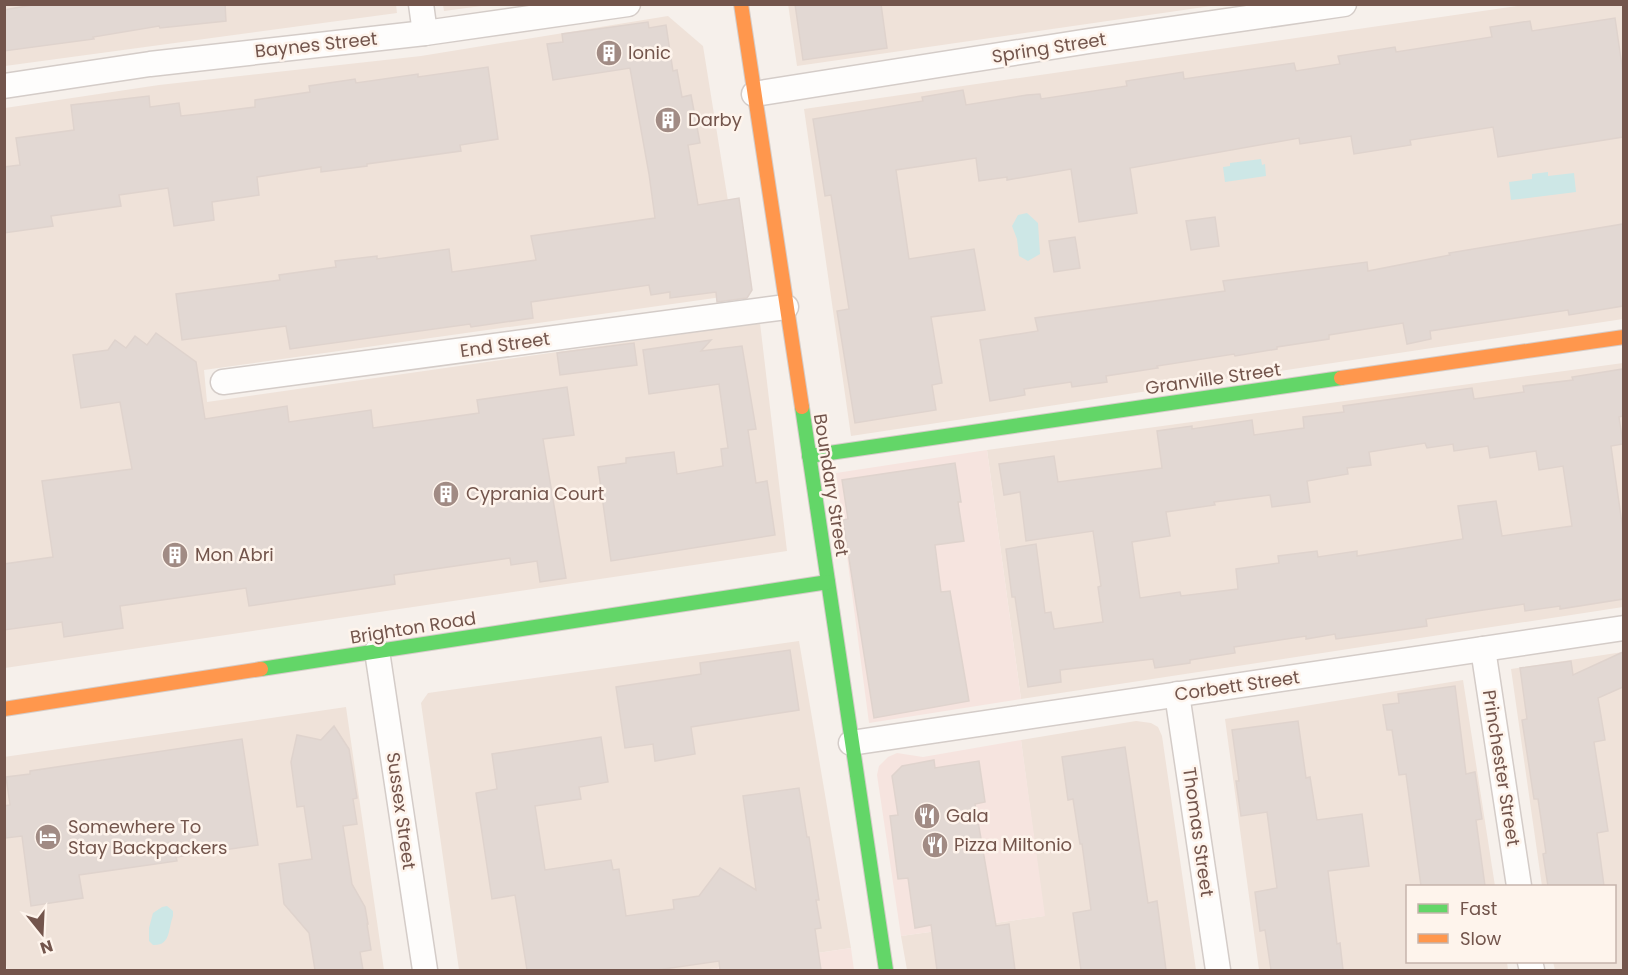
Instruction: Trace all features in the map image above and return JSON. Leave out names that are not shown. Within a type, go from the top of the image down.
[{"type":"street","points":[[421,4],[425,33]]},
{"type":"street","name":"Baynes Street","points":[[4,86],[150,64],[425,33],[628,4]]},
{"type":"street","name":"Boundary Street","points":[[741,4],[886,970]]},
{"type":"street","name":"Spring Street","points":[[754,94],[1344,4]]},
{"type":"street","name":"End Street","points":[[224,382],[786,307]]},
{"type":"street","name":"Granville Street","points":[[809,456],[1623,337]]},
{"type":"street","name":"Brighton Road","points":[[4,709],[828,582]]},
{"type":"street","name":"Corbett Street","points":[[851,743],[1623,628]]},
{"type":"street","name":"Princhester Street","points":[[1483,649],[1519,885]]},
{"type":"street","name":"Sussex Street","points":[[377,651],[425,970]]},
{"type":"street","name":"Thomas Street","points":[[1177,694],[1218,970]]},
{"type":"shaded area","points":[[396,4],[397,13],[5,66],[4,5]]},
{"type":"shaded area","points":[[443,4],[489,5],[444,11]]},
{"type":"shaded area","points":[[788,4],[1218,5],[797,66]]},
{"type":"shaded area","points":[[1524,5],[1623,5],[1623,319],[851,436],[804,109]]},
{"type":"shaded area","points":[[668,16],[703,46],[743,294],[204,370],[207,402],[760,323],[787,551],[5,668],[5,108],[159,85],[421,56]]},
{"type":"shaded area","points":[[1623,363],[1623,607],[1021,699],[987,450]]},
{"type":"shaded area","points":[[987,450],[1021,699],[869,723],[836,473]]},
{"type":"shaded area","points":[[799,641],[851,948],[703,970],[459,970],[421,703],[428,693]]},
{"type":"shaded area","points":[[1623,652],[1623,970],[1555,970],[1553,963],[1616,963],[1616,885],[1542,885],[1511,669]]},
{"type":"shaded area","points":[[1463,680],[1495,885],[1406,885],[1406,963],[1507,963],[1508,970],[1259,970],[1225,719]]},
{"type":"shaded area","points":[[346,707],[384,970],[7,970],[4,953],[4,757]]},
{"type":"shaded area","points":[[1136,721],[1151,723],[1158,727],[1162,736],[1196,970],[907,970],[901,936],[1044,916],[1021,740]]},
{"type":"shaded area","points":[[1021,740],[1045,916],[901,936],[877,775],[879,766],[888,757],[897,753],[923,757]]},
{"type":"shaded area","points":[[851,948],[854,970],[703,970]]},
{"type":"water","points":[[1261,159],[1262,165],[1265,164],[1266,176],[1225,182],[1223,167],[1230,166],[1230,163]]},
{"type":"water","points":[[1548,172],[1548,176],[1574,173],[1576,192],[1511,200],[1509,182],[1532,179],[1532,174]]},
{"type":"water","points":[[1027,213],[1038,223],[1040,254],[1028,261],[1019,256],[1017,239],[1012,226],[1018,215]]},
{"type":"water","points":[[167,906],[173,911],[168,936],[163,943],[153,945],[149,941],[149,928],[153,913]]},
{"type":"building","points":[[38,4],[225,4],[226,21],[160,28],[159,26],[93,37],[94,39],[4,51],[4,10]]},
{"type":"building","points":[[795,4],[881,4],[887,48],[803,60]]},
{"type":"building","points":[[1615,18],[1623,73],[1623,137],[1498,157],[1493,127],[1410,140],[1411,145],[1354,154],[1351,136],[1300,144],[1299,138],[1130,168],[1137,213],[1079,222],[1071,169],[1007,180],[1007,177],[979,181],[976,158],[896,170],[909,259],[974,249],[985,310],[931,317],[942,383],[932,385],[936,410],[855,423],[837,311],[849,309],[831,195],[825,196],[813,119],[923,101],[922,97],[963,90],[966,105],[1027,95],[1040,94],[1041,99],[1127,86],[1126,81],[1183,72],[1184,79],[1294,63],[1296,71],[1340,64],[1338,56],[1395,47],[1396,52],[1492,37],[1490,27],[1530,21],[1532,31]]},
{"type":"building","points":[[648,22],[649,28],[666,25],[673,71],[677,70],[682,97],[691,95],[700,143],[688,145],[698,205],[739,198],[752,290],[747,298],[717,302],[716,292],[670,298],[670,292],[651,295],[649,285],[531,302],[533,318],[471,327],[470,324],[290,349],[286,326],[182,340],[176,294],[280,280],[279,275],[336,267],[335,261],[377,256],[377,259],[449,249],[452,272],[536,260],[531,236],[655,218],[630,68],[553,80],[547,44],[563,42],[562,34]]},
{"type":"building","points":[[488,67],[498,139],[460,145],[461,151],[367,164],[367,166],[321,172],[321,167],[257,177],[259,195],[212,202],[214,220],[174,226],[168,188],[119,195],[121,206],[51,216],[53,226],[4,233],[4,167],[20,165],[16,138],[74,130],[71,105],[149,96],[150,107],[179,103],[181,116],[255,107],[255,100],[310,92],[309,86],[355,79],[356,83],[418,74],[418,77]]},
{"type":"building","points":[[1215,217],[1219,246],[1191,250],[1186,221]]},
{"type":"building","points":[[1623,224],[1623,306],[1569,315],[1568,310],[1430,331],[1431,339],[1407,344],[1403,323],[1329,335],[1329,339],[1277,347],[1277,349],[1157,366],[1158,368],[1106,376],[1107,382],[1072,387],[1071,382],[1024,389],[1025,395],[990,401],[980,340],[1038,331],[1035,318],[1225,291],[1223,281],[1367,262],[1368,271],[1450,255],[1449,253]]},
{"type":"building","points":[[1075,237],[1080,268],[1054,272],[1049,241]]},
{"type":"building","points":[[156,333],[196,362],[205,419],[287,406],[289,422],[371,410],[373,428],[479,413],[477,400],[567,387],[574,435],[543,439],[566,578],[540,582],[537,561],[511,565],[510,558],[394,575],[395,584],[249,606],[246,588],[120,606],[123,628],[64,637],[62,622],[4,630],[4,564],[53,557],[42,481],[132,469],[120,402],[81,408],[73,355],[108,350],[115,340],[126,348],[135,336],[147,345]]},
{"type":"building","points":[[711,340],[701,351],[742,346],[756,429],[748,430],[756,483],[767,481],[775,535],[611,561],[598,467],[626,463],[626,458],[674,452],[677,474],[723,466],[721,449],[728,448],[719,384],[649,394],[643,350]]},
{"type":"building","points":[[634,343],[637,365],[560,375],[557,353]]},
{"type":"building","points":[[1623,369],[1623,416],[1619,417],[1623,444],[1611,446],[1623,531],[1623,599],[1560,609],[1560,606],[1525,611],[1524,604],[1426,619],[1427,626],[1336,639],[1335,634],[1306,639],[1306,636],[1234,647],[1235,653],[1155,668],[1153,659],[1060,670],[1061,682],[1028,687],[1006,549],[1036,544],[1045,613],[1051,612],[1054,629],[1103,622],[1098,587],[1101,586],[1093,531],[1026,541],[1020,492],[1004,495],[999,464],[1054,456],[1058,482],[1162,468],[1157,431],[1192,426],[1192,429],[1252,420],[1254,435],[1304,428],[1303,417],[1344,412],[1343,406],[1472,388],[1474,399],[1524,392],[1523,386],[1573,380],[1572,377]],"holes":[[[1425,443],[1427,448],[1453,444],[1454,451],[1488,446],[1490,458],[1536,451],[1539,470],[1563,466],[1572,526],[1502,536],[1496,501],[1458,506],[1463,539],[1357,556],[1357,551],[1318,557],[1317,551],[1278,556],[1279,563],[1236,569],[1238,589],[1181,596],[1180,592],[1140,598],[1132,542],[1170,536],[1166,512],[1215,505],[1214,502],[1270,495],[1272,507],[1310,502],[1307,481],[1348,474],[1347,468],[1371,465],[1369,452]]]},
{"type":"building","points":[[955,463],[964,541],[935,545],[941,592],[950,591],[969,701],[874,718],[843,520],[848,519],[842,480]]},
{"type":"building","points":[[790,650],[799,710],[691,727],[695,754],[655,761],[653,744],[625,748],[616,687],[701,674],[700,663]]},
{"type":"building","points":[[1623,652],[1623,687],[1598,698],[1605,740],[1594,742],[1608,831],[1597,833],[1604,885],[1548,885],[1543,854],[1546,853],[1538,799],[1534,799],[1522,720],[1527,719],[1520,668],[1571,661],[1573,675]]},
{"type":"building","points":[[1455,686],[1466,774],[1475,772],[1482,819],[1476,820],[1485,885],[1421,885],[1406,774],[1399,775],[1392,730],[1387,730],[1383,705],[1399,703],[1398,694]]},
{"type":"building","points":[[1298,721],[1306,778],[1310,777],[1317,820],[1362,814],[1369,866],[1328,871],[1337,944],[1340,943],[1343,970],[1271,970],[1265,930],[1260,931],[1255,892],[1277,888],[1267,812],[1241,816],[1232,730]]},
{"type":"building","points":[[334,726],[349,749],[357,798],[353,799],[357,824],[343,826],[352,884],[365,907],[368,924],[371,950],[360,952],[363,970],[315,970],[309,933],[284,904],[279,864],[312,859],[304,806],[297,807],[291,762],[297,735],[321,740]]},
{"type":"building","points":[[601,737],[608,782],[579,787],[581,799],[535,806],[545,870],[611,860],[613,870],[619,869],[626,916],[674,909],[673,900],[699,896],[720,868],[756,890],[743,796],[799,788],[819,900],[816,900],[821,928],[815,929],[821,970],[720,970],[719,961],[657,970],[527,970],[515,895],[492,899],[476,793],[497,789],[492,754]]},
{"type":"building","points":[[242,739],[258,845],[176,857],[177,861],[79,875],[83,898],[31,906],[22,836],[6,838],[4,806],[10,805],[6,777],[30,774],[30,771]]},
{"type":"building","points":[[1125,747],[1148,903],[1157,901],[1166,970],[1081,970],[1073,913],[1091,910],[1082,844],[1080,844],[1073,799],[1068,800],[1062,757]]},
{"type":"building","points":[[934,760],[935,768],[979,761],[985,802],[975,804],[996,926],[1009,924],[1015,970],[937,970],[931,925],[915,928],[908,878],[898,879],[890,816],[898,815],[892,776],[902,766]]},
{"type":"traffic: fast","points":[[809,456],[1341,378]]},
{"type":"traffic: fast","points":[[802,407],[886,970]]},
{"type":"traffic: fast","points":[[261,669],[828,582]]},
{"type":"traffic: slow","points":[[741,4],[802,407]]},
{"type":"traffic: slow","points":[[1341,378],[1624,337]]},
{"type":"traffic: slow","points":[[4,709],[261,669]]},
{"type":"place","name":"Ionic","points":[[609,53]]},
{"type":"place","name":"Darby","points":[[668,120]]},
{"type":"place","name":"Cyprania Court","points":[[446,494]]},
{"type":"place","name":"Mon Abri","points":[[175,555]]},
{"type":"place","name":"Gala","points":[[927,816]]},
{"type":"place","name":"Somewhere To Stay Backpackers","points":[[48,837]]},
{"type":"place","name":"Pizza Miltonio","points":[[935,845]]}]
